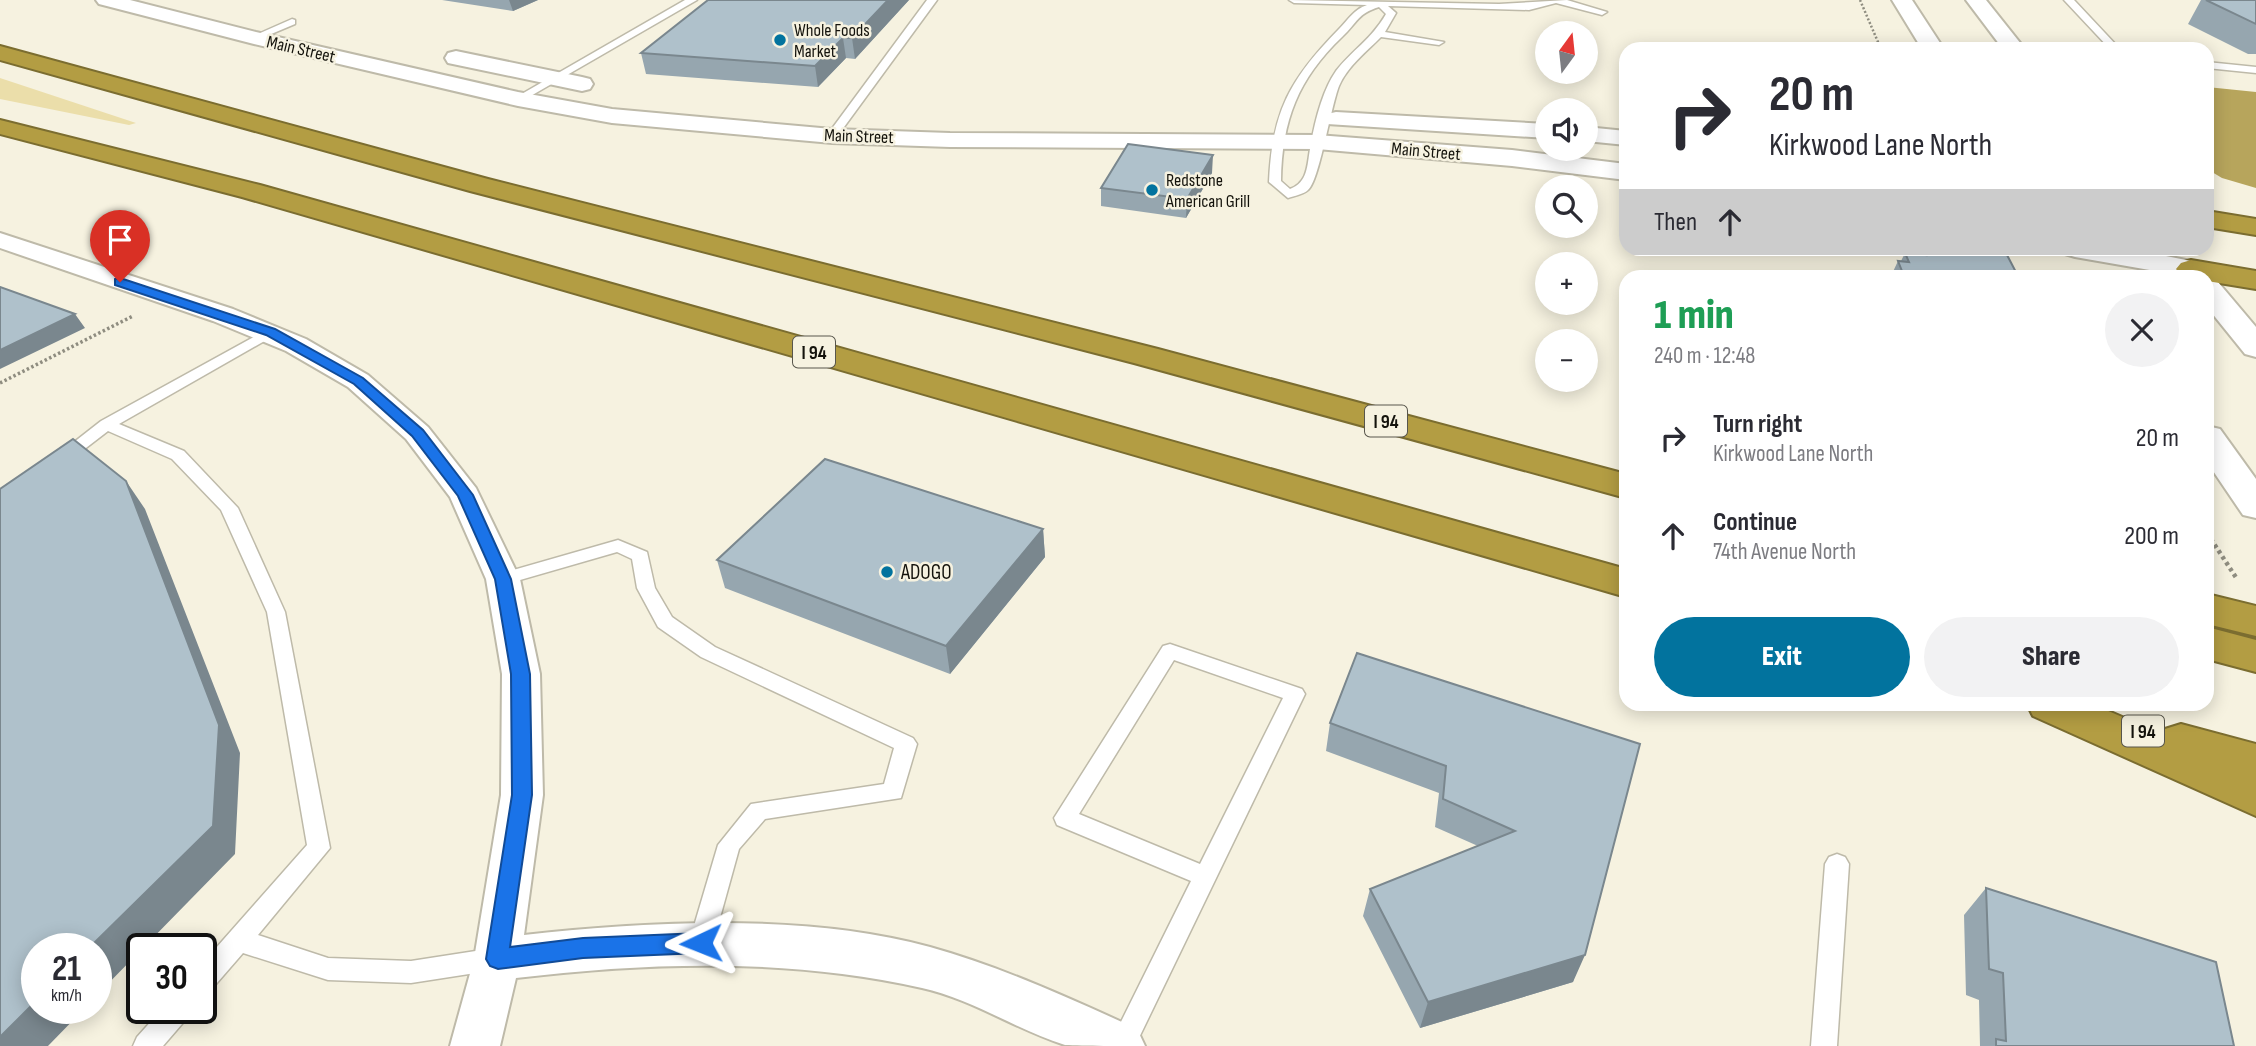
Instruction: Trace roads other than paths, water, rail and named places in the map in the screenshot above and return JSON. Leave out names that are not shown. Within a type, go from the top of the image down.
[{"type":"highway","name":"I 94","points":[[0,53],[480,185],[1146,356],[1619,484]]},
{"type":"highway","name":"I 94","points":[[0,127],[251,191],[1619,581]]},
{"type":"highway","points":[[2214,220],[2256,227]]},
{"type":"highway","points":[[2214,274],[2256,280]]},
{"type":"highway","points":[[1146,356],[1619,469]]},
{"type":"highway","points":[[2214,608],[2250,605]]},
{"type":"highway","points":[[2214,645],[2256,656]]},
{"type":"highway","points":[[2066,711],[2250,778]]},
{"type":"street","name":"Main Street","points":[[106,0],[254,38],[518,99],[612,116],[832,136],[950,140],[1274,125],[1325,119],[1535,130]]},
{"type":"street","points":[[1902,0],[1929,42]]},
{"type":"street","points":[[1976,0],[2009,42]]},
{"type":"street","name":"Main Street","points":[[253,12],[319,28]]},
{"type":"street","points":[[437,54],[610,89]]},
{"type":"street","name":"Main Street","points":[[823,111],[862,114]]},
{"type":"street","name":"Main Street","points":[[1274,125],[1317,142],[1512,158],[1619,171]]},
{"type":"street","points":[[1598,135],[1619,137]]},
{"type":"street","points":[[0,240],[153,306],[270,332],[358,381],[417,433],[465,495],[503,579],[520,674],[522,795],[498,959],[475,1046]]},
{"type":"street","points":[[2114,256],[2187,270]]},
{"type":"street","points":[[2214,297],[2256,347]]},
{"type":"street","points":[[2214,447],[2256,506]]},
{"type":"street","points":[[498,959],[583,948],[701,943],[816,948],[926,968],[1035,1006],[1121,1046]]},
{"type":"lane","points":[[518,99],[556,80],[653,20],[692,0]]},
{"type":"lane","points":[[832,136],[862,114],[932,0]]},
{"type":"lane","points":[[1294,0],[1528,7],[1556,0],[1602,12]]},
{"type":"lane","points":[[2069,0],[2108,42]]},
{"type":"lane","points":[[1380,2],[1391,13],[1379,34],[1341,72],[1333,88],[1317,142],[1311,178],[1304,188],[1288,194],[1275,183],[1274,125],[1302,74],[1319,54],[1351,25],[1358,10],[1380,2]]},
{"type":"lane","points":[[254,38],[292,22]]},
{"type":"lane","points":[[1379,34],[1439,42]]},
{"type":"lane","points":[[2214,66],[2256,70]]},
{"type":"lane","points":[[54,464],[107,424],[270,332]]},
{"type":"lane","points":[[107,424],[178,455],[229,508],[276,612],[319,848],[217,964]]},
{"type":"lane","points":[[503,579],[618,546],[641,556],[646,588],[665,622],[708,652],[906,744],[893,792],[759,811],[729,845],[701,943]]},
{"type":"lane","points":[[1121,1046],[1206,877],[1295,694],[1170,651],[1065,818],[1206,877]]},
{"type":"lane","points":[[1824,1046],[1837,864]]},
{"type":"lane","points":[[238,940],[328,969],[411,972],[498,959]]},
{"type":"lane","points":[[146,1046],[165,1024]]},
{"type":"place","name":"Whole Foods Market","points":[[780,40]]},
{"type":"place","name":"Redstone American Grill","points":[[1152,190]]},
{"type":"place","name":"ADOGO","points":[[887,572]]}]
